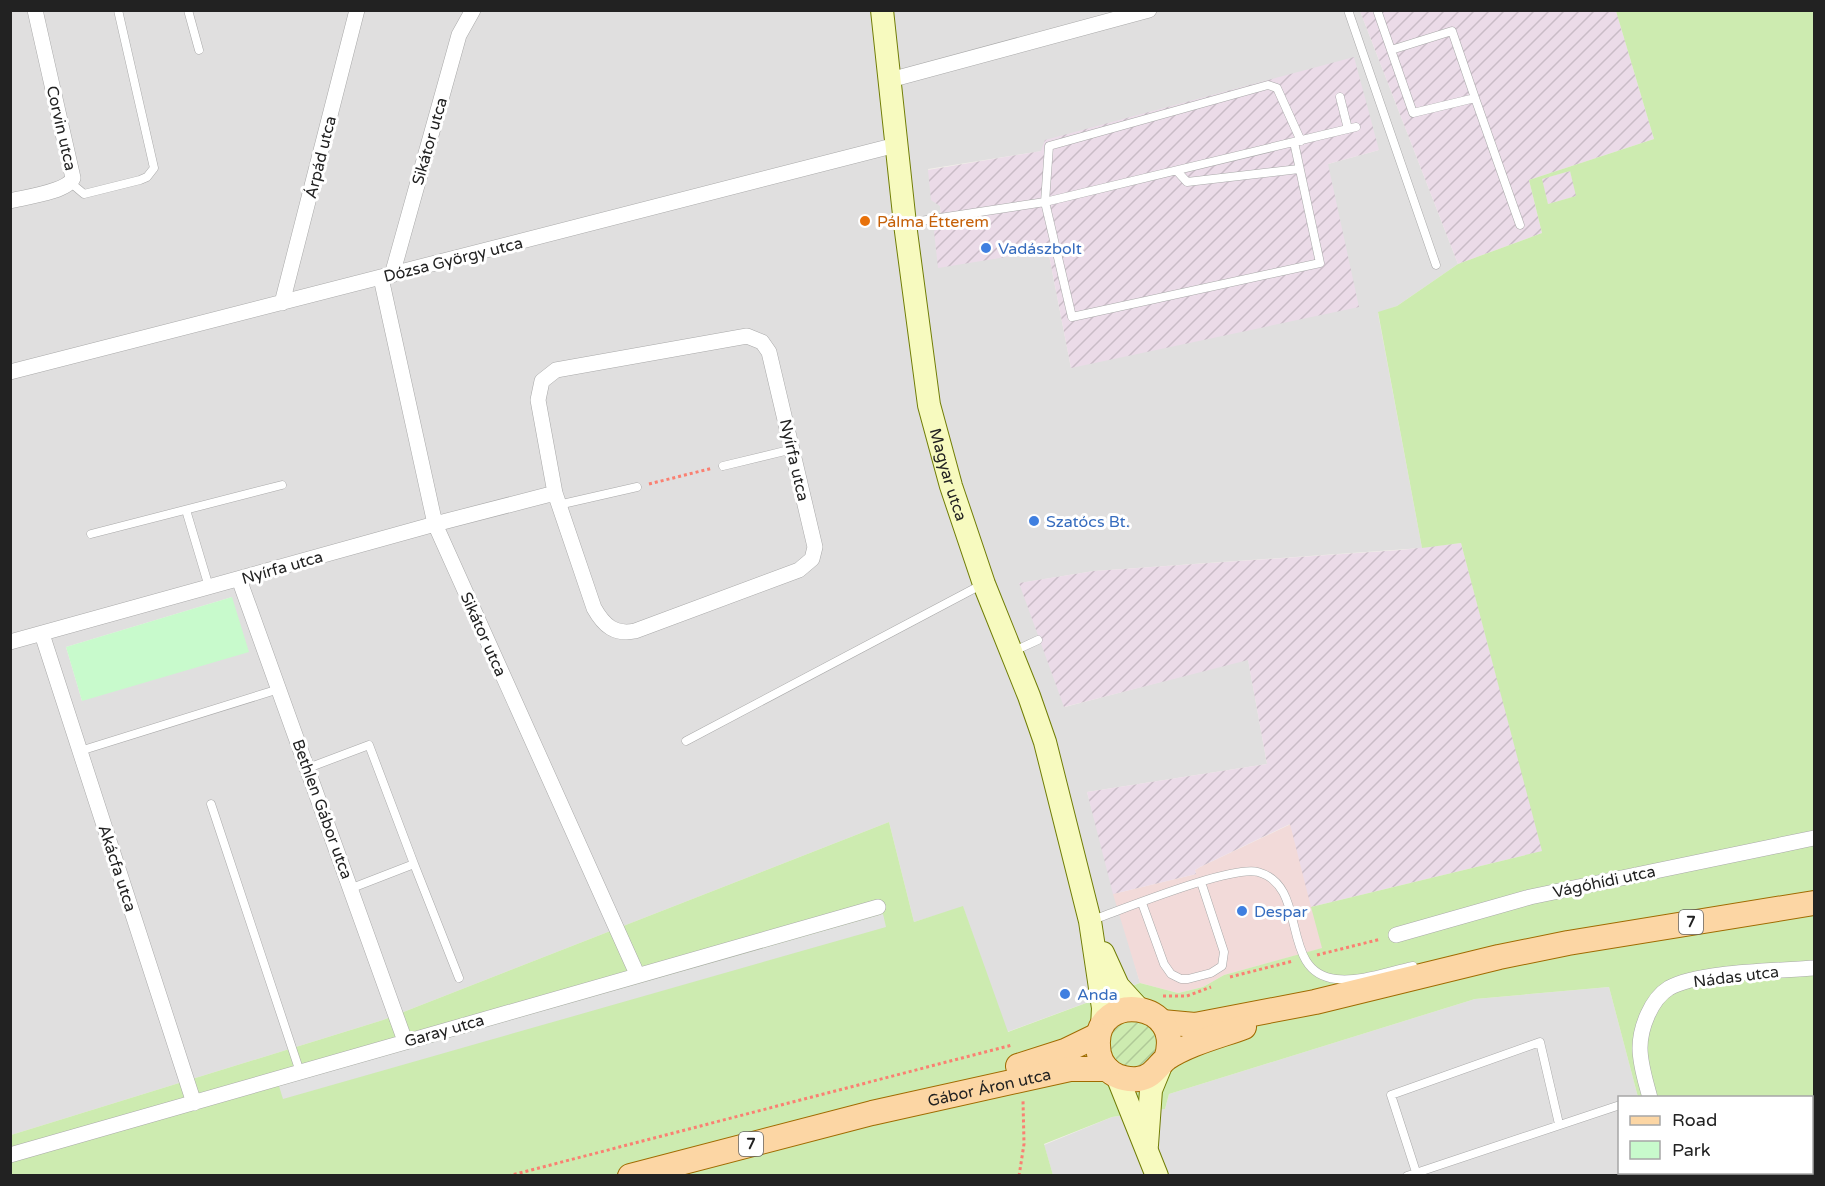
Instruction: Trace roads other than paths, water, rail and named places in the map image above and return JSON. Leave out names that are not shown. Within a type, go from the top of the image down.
[{"type":"main road","name":"7","points":[[1100,1030],[1118,1012],[1139,1009],[1162,1022],[1195,1025],[1315,1002],[1499,957],[1632,931],[1815,903]]},
{"type":"main road","name":"7","points":[[1112,1072],[1140,1079],[1199,1044],[1315,1002]]},
{"type":"main road","points":[[1162,1022],[1168,1036],[1163,1064]]},
{"type":"main road","points":[[1100,1030],[1098,1053],[1112,1072]]},
{"type":"main road","name":"Gábor Áron utca","points":[[872,1113],[1065,1051],[1100,1030]]},
{"type":"main road","name":"Gábor Áron utca","points":[[630,1176],[872,1113],[1070,1069],[1091,1067],[1112,1072]]},
{"type":"street","name":"Corvin utca","points":[[10,201],[62,188],[71,183],[72,168],[34,10]]},
{"type":"street","name":"Árpád utca","points":[[282,303],[357,10]]},
{"type":"street","name":"Sikátor utca","points":[[473,10],[459,34],[386,276],[435,524],[637,974]]},
{"type":"street","name":"Magyar utca","points":[[882,10],[905,224],[931,415],[951,486],[984,584],[1045,742],[1090,921],[1103,1008],[1100,1030]]},
{"type":"street","points":[[890,80],[1149,10]]},
{"type":"street","name":"Dózsa György utca","points":[[10,372],[896,145]]},
{"type":"street","name":"Nyírfa utca","points":[[747,336],[762,342],[769,352],[793,449],[815,547],[812,559],[799,570],[759,587],[625,633],[613,630],[598,615],[557,499],[538,400],[540,387],[545,376],[556,370],[747,336]]},
{"type":"street","name":"Nyírfa utca","points":[[10,642],[435,524],[557,499]]},
{"type":"street","name":"Bethlen Gábor utca","points":[[239,579],[352,888],[405,1041]]},
{"type":"street","name":"Akácfa utca","points":[[42,634],[194,1103]]},
{"type":"street","name":"Vágóhídi utca","points":[[1396,935],[1530,897],[1815,838]]},
{"type":"street","name":"Garay utca","points":[[10,1155],[878,907]]},
{"type":"street","name":"Magyar utca","points":[[1090,921],[1118,986],[1139,1009]]},
{"type":"street","name":"Nádas utca","points":[[1648,1096],[1641,1061],[1641,1037],[1648,1016],[1663,993],[1679,984],[1705,978],[1815,968]]},
{"type":"street","points":[[1147,1149],[1151,1090],[1163,1064]]},
{"type":"street","points":[[1112,1072],[1157,1176]]},
{"type":"lane","points":[[71,183],[84,194],[140,180],[147,177],[154,168],[118,10]]},
{"type":"lane","points":[[188,10],[200,50]]},
{"type":"lane","points":[[1348,10],[1436,265]]},
{"type":"lane","points":[[1377,10],[1413,113],[1475,98]]},
{"type":"lane","points":[[1391,50],[1452,31],[1520,225]]},
{"type":"lane","points":[[1268,85],[1277,88],[1282,102],[1287,105],[1297,141],[1299,169],[1320,262],[1072,317],[1045,202],[1049,146],[1268,85]]},
{"type":"lane","points":[[905,224],[1045,202],[1352,128],[1340,97]]},
{"type":"lane","points":[[1177,171],[1187,182],[1299,169]]},
{"type":"lane","points":[[723,466],[793,449]]},
{"type":"lane","points":[[91,534],[282,485]]},
{"type":"lane","points":[[557,499],[636,487]]},
{"type":"lane","points":[[186,510],[209,587]]},
{"type":"lane","points":[[686,741],[984,584]]},
{"type":"lane","points":[[1011,652],[1038,640]]},
{"type":"lane","points":[[80,751],[279,689]]},
{"type":"lane","points":[[308,768],[369,745],[459,978]]},
{"type":"lane","points":[[211,804],[300,1072]]},
{"type":"lane","points":[[352,888],[414,864]]},
{"type":"lane","points":[[1090,921],[1201,882],[1240,871],[1257,872],[1272,878],[1285,896],[1303,959],[1316,972],[1336,980],[1347,980],[1423,964]]},
{"type":"lane","points":[[1142,903],[1164,964],[1171,974],[1181,979],[1211,973],[1222,966],[1224,952],[1201,882]]},
{"type":"lane","points":[[1445,960],[1499,957]]},
{"type":"lane","points":[[1416,1172],[1391,1095],[1540,1042],[1558,1124]]},
{"type":"lane","points":[[1407,1176],[1618,1106]]},
{"type":"place","name":"Pálma Étterem","points":[[865,221]]},
{"type":"place","name":"Vadászbolt","points":[[986,248]]},
{"type":"place","name":"Szatócs Bt.","points":[[1034,521]]},
{"type":"place","name":"Despar","points":[[1242,911]]},
{"type":"place","name":"Anda","points":[[1065,994]]}]
